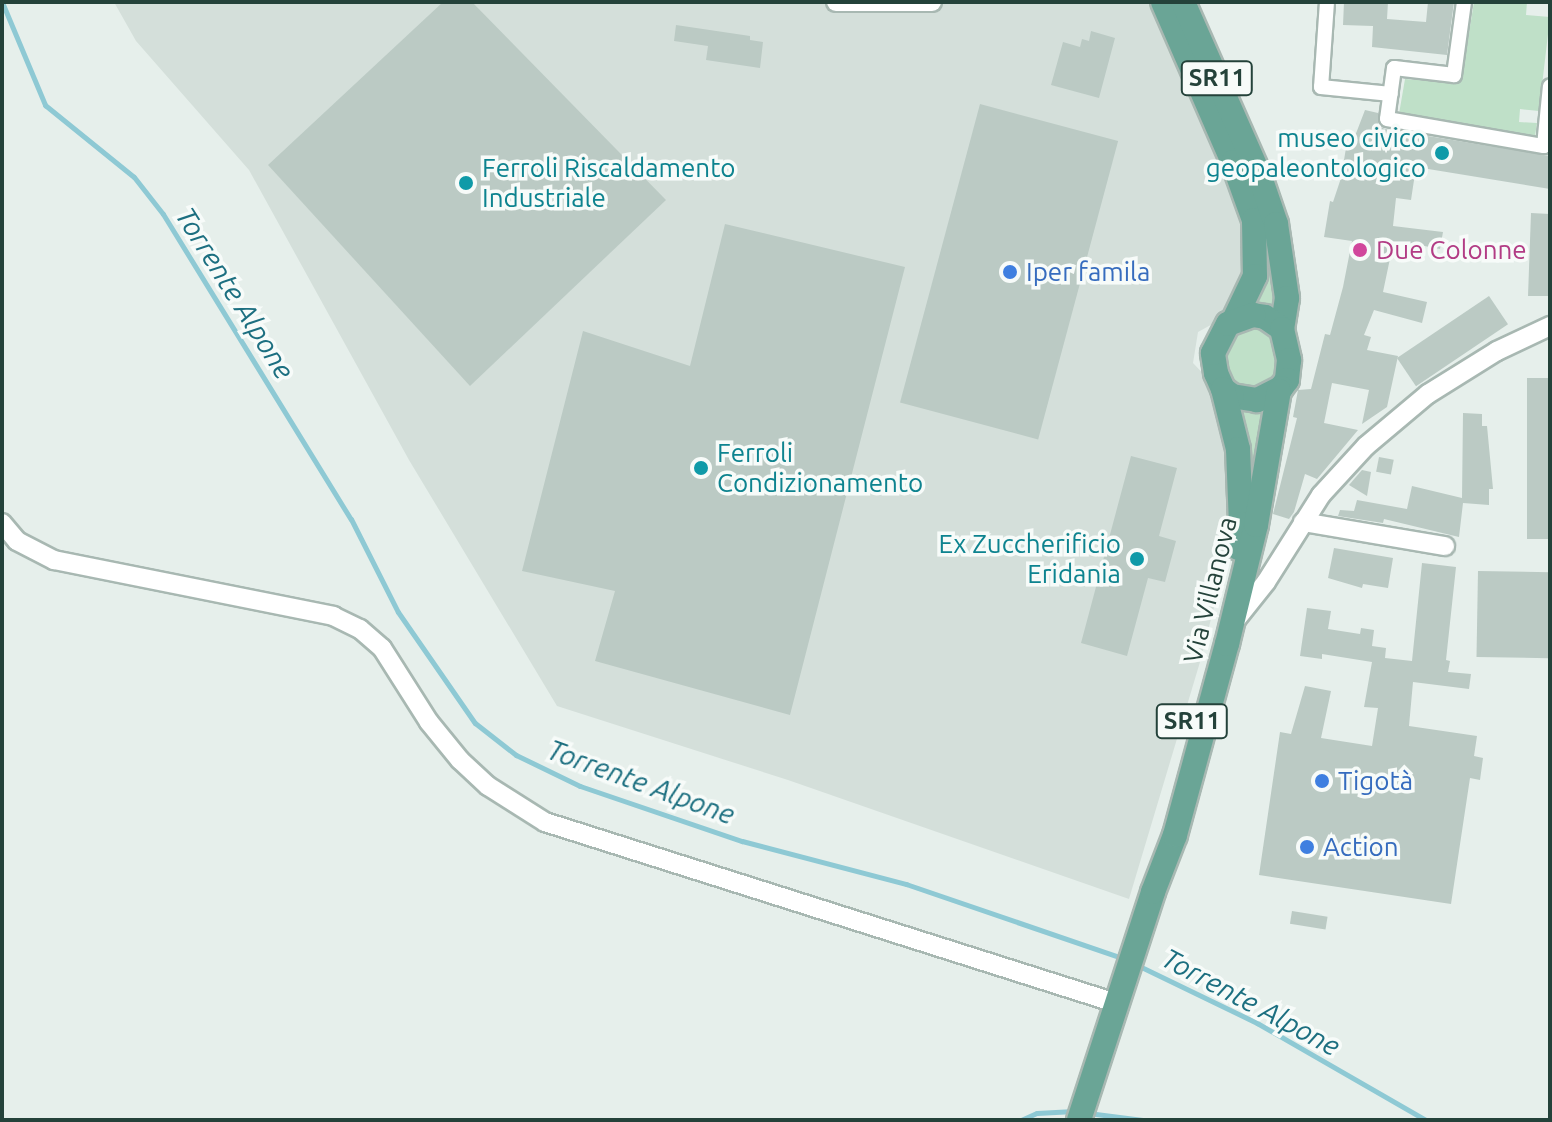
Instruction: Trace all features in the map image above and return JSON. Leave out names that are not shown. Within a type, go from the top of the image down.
[{"type":"main road","name":"SR11","points":[[1163,2],[1233,162],[1254,220],[1255,276],[1234,320],[1222,331],[1213,353],[1216,373],[1223,389]]},
{"type":"main road","name":"SR11","points":[[1183,2],[1259,174],[1276,224],[1287,298],[1282,329],[1289,348],[1289,372],[1279,391]]},
{"type":"main road","points":[[1234,320],[1246,316],[1265,317],[1282,329]]},
{"type":"main road","points":[[1223,389],[1232,396],[1257,400],[1279,391]]},
{"type":"main road","name":"Via Villanova","points":[[1153,892],[1161,832],[1239,537],[1238,449],[1223,389]]},
{"type":"main road","name":"Via Villanova","points":[[1116,1003],[1175,835],[1233,623],[1249,558],[1279,391]]},
{"type":"main road","name":"SR11","points":[[1079,1120],[1116,1003]]},
{"type":"street","points":[[836,2],[932,2]]},
{"type":"street","points":[[1327,2],[1321,87],[1391,94]]},
{"type":"street","points":[[1464,2],[1454,75],[1394,68],[1387,119],[1544,146],[1550,86]]},
{"type":"street","points":[[1233,623],[1266,582],[1282,552],[1344,467],[1393,421],[1497,351],[1550,326]]},
{"type":"street","points":[[1303,522],[1445,546]]},
{"type":"street","points":[[2,523],[17,541],[54,560],[333,616],[360,629],[382,648],[429,722],[460,760],[488,786],[545,822],[1116,1003]]},
{"type":"street","points":[[1249,558],[1264,562],[1282,552]]},
{"type":"shaded area","points":[[114,2],[1158,2],[1248,229],[1243,287],[1218,321],[1198,332],[1193,363],[1213,384],[1230,444],[1232,537],[1200,662],[1129,899],[788,780],[557,706],[409,460],[249,170],[136,41]]},
{"type":"green space","points":[[1474,2],[1527,2],[1526,15],[1550,17],[1539,111],[1520,109],[1519,122],[1537,123],[1535,136],[1399,114],[1405,79],[1456,83],[1462,76]]},
{"type":"green space","points":[[1264,227],[1277,312],[1255,305],[1264,283]]},
{"type":"green space","points":[[1250,328],[1263,329],[1270,334],[1277,350],[1277,367],[1269,384],[1252,390],[1233,383],[1227,369],[1228,351],[1234,336]]},
{"type":"green space","points":[[1262,410],[1256,446],[1254,468],[1242,412]]},
{"type":"building","name":"Ferroli Riscaldamento Industriale","points":[[443,2],[472,2],[666,200],[470,386],[268,165]]},
{"type":"building","points":[[1344,2],[1388,2],[1387,19],[1426,22],[1428,2],[1454,2],[1447,55],[1372,47],[1373,26],[1343,25]]},
{"type":"building","points":[[676,25],[750,36],[750,40],[763,42],[760,68],[706,60],[708,46],[674,41]]},
{"type":"building","points":[[1091,31],[1115,38],[1099,98],[1051,85],[1063,42],[1080,47],[1082,39],[1089,41]]},
{"type":"building","points":[[980,104],[1118,141],[1038,439],[900,402]]},
{"type":"building","points":[[1365,110],[1378,113],[1378,126],[1385,129],[1550,156],[1550,189],[1416,167],[1411,200],[1396,198],[1393,226],[1443,232],[1440,249],[1409,243],[1407,253],[1392,249],[1383,292],[1427,302],[1422,323],[1374,310],[1364,335],[1371,337],[1367,350],[1398,356],[1387,407],[1362,424],[1369,390],[1332,383],[1324,423],[1358,430],[1317,479],[1305,474],[1289,519],[1273,514],[1297,418],[1293,417],[1298,390],[1311,389],[1325,334],[1330,335],[1352,241],[1324,237],[1330,201],[1333,202],[1341,178],[1346,148],[1350,149]]},
{"type":"building","points":[[1531,213],[1550,214],[1550,296],[1528,296]]},
{"type":"building","name":"Ferroli Condizionamento","points":[[725,224],[905,267],[790,715],[595,661],[615,591],[522,571],[583,331],[690,366]]},
{"type":"building","points":[[1489,296],[1508,324],[1416,386],[1397,358]]},
{"type":"building","points":[[1527,378],[1550,378],[1550,539],[1527,539]]},
{"type":"building","points":[[1463,413],[1482,414],[1482,426],[1487,426],[1493,489],[1489,489],[1489,505],[1463,503],[1459,537],[1384,519],[1383,523],[1338,516],[1340,510],[1354,511],[1357,500],[1407,509],[1412,486],[1462,498]]},
{"type":"building","name":"Ex Zuccherificio Eridania","points":[[1131,456],[1177,468],[1159,536],[1176,541],[1165,582],[1148,578],[1127,656],[1081,643]]},
{"type":"building","points":[[1379,457],[1394,460],[1391,475],[1376,472]]},
{"type":"building","points":[[1362,470],[1371,472],[1367,496],[1349,485]]},
{"type":"building","points":[[1334,548],[1393,558],[1388,588],[1363,584],[1362,588],[1328,578]]},
{"type":"building","points":[[1422,563],[1456,567],[1446,660],[1450,661],[1448,672],[1471,674],[1469,689],[1413,682],[1409,726],[1477,736],[1474,756],[1483,758],[1480,780],[1470,778],[1451,904],[1259,875],[1280,732],[1291,734],[1305,686],[1331,691],[1321,738],[1372,746],[1378,708],[1364,707],[1372,662],[1322,654],[1322,659],[1300,656],[1307,608],[1331,611],[1328,629],[1360,634],[1361,628],[1374,630],[1372,646],[1386,648],[1385,658],[1412,661]]},
{"type":"building","points":[[1478,571],[1550,572],[1548,658],[1476,657]]},
{"type":"building","points":[[1292,911],[1328,917],[1326,929],[1290,924]]},
{"type":"waterway","name":"Torrente Alpone","points":[[2,2],[45,105],[134,177],[163,214],[351,519],[398,612],[475,723],[516,755],[580,786],[742,841],[906,884],[1122,958]]},
{"type":"waterway","name":"Torrente Alpone","points":[[1135,964],[1257,1023],[1426,1120]]},
{"type":"waterway","points":[[1021,1120],[1037,1113],[1074,1111]]},
{"type":"waterway","points":[[1088,1113],[1143,1120]]},
{"type":"place","name":"museo civico geopaleontologico","points":[[1442,153]]},
{"type":"place","name":"Ferroli Riscaldamento Industriale","points":[[466,183]]},
{"type":"place","name":"Due Colonne","points":[[1360,250]]},
{"type":"place","name":"Iper famila","points":[[1010,272]]},
{"type":"place","name":"Ferroli Condizionamento","points":[[701,468]]},
{"type":"place","name":"Ex Zuccherificio Eridania","points":[[1137,559]]},
{"type":"place","name":"Tigotà","points":[[1322,781]]},
{"type":"place","name":"Action","points":[[1307,847]]}]
